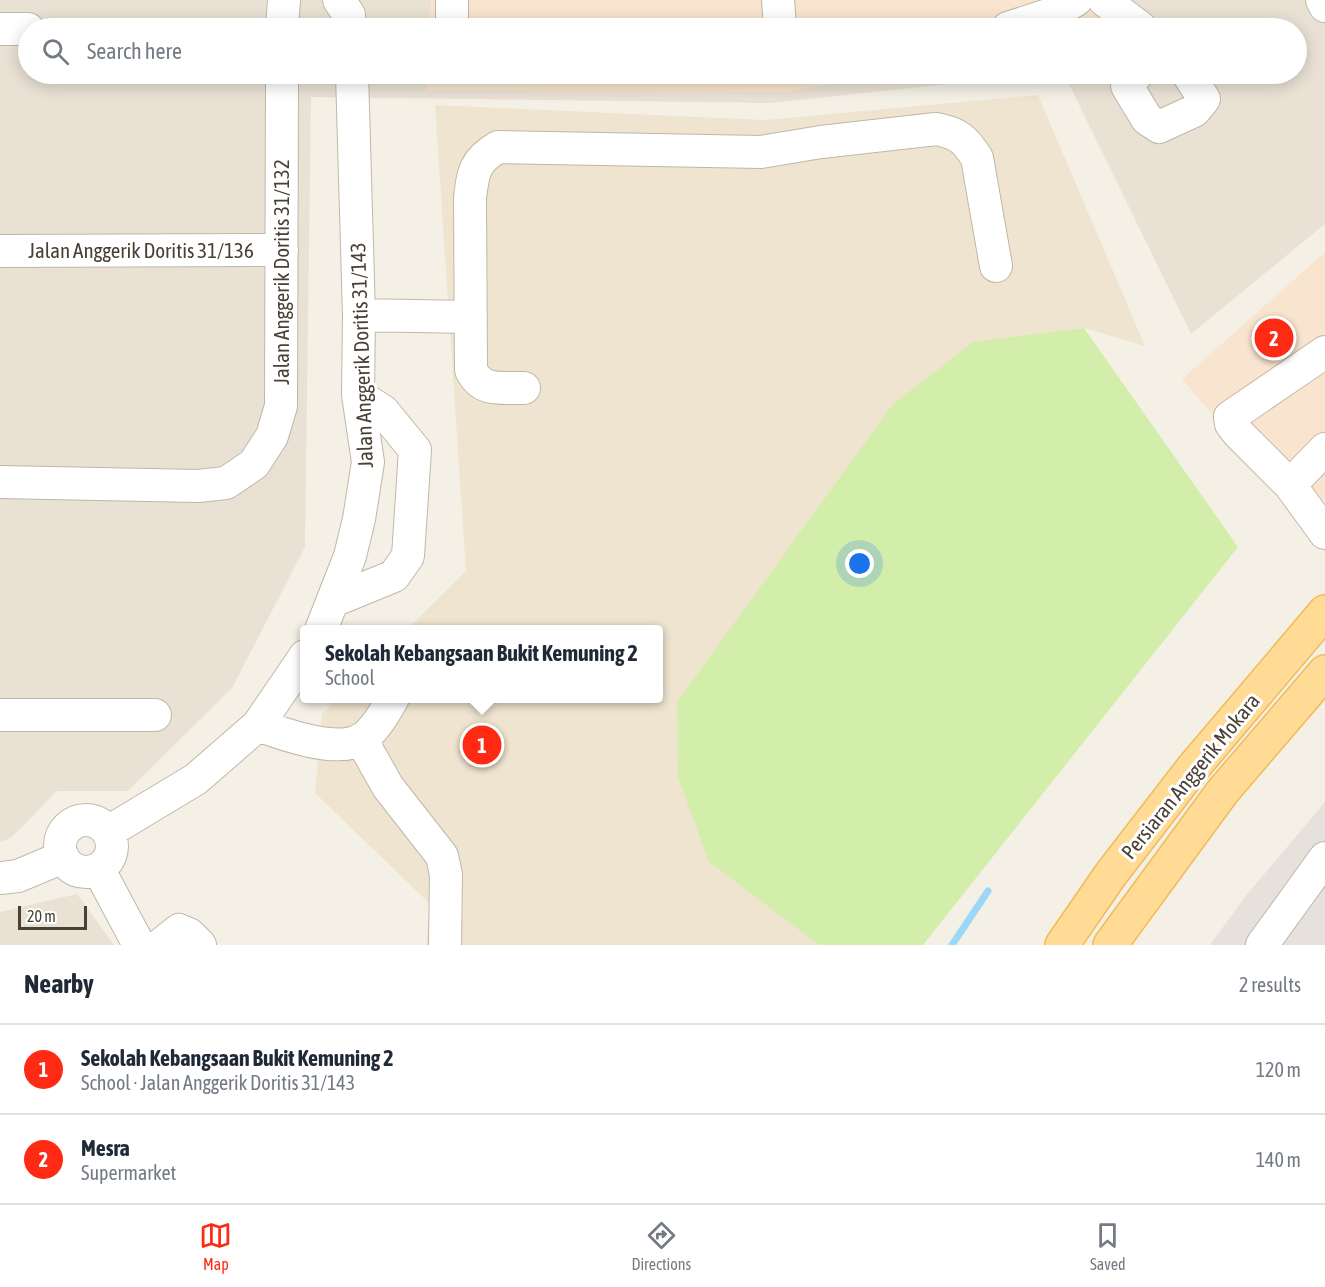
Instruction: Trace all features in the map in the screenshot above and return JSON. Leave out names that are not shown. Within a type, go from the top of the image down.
[{"type":"main road","name":"Persiaran Anggerik Mokara","points":[[1062,945],[1111,874],[1192,769],[1325,612]]},
{"type":"main road","name":"Persiaran Anggerik Mokara","points":[[1110,945],[1223,791],[1325,672]]},
{"type":"street","points":[[283,18],[284,0]]},
{"type":"street","points":[[452,0],[452,18]]},
{"type":"street","points":[[778,0],[779,18]]},
{"type":"street","points":[[1037,18],[1076,0]]},
{"type":"street","points":[[1104,0],[1128,18]]},
{"type":"street","points":[[1322,0],[1325,6]]},
{"type":"street","points":[[0,28],[18,29]]},
{"type":"street","name":"Jalan Anggerik Doritis 31/132","points":[[0,482],[198,486],[226,483],[254,464],[272,436],[281,406],[282,84]]},
{"type":"street","name":"Jalan Anggerik Doritis 31/143","points":[[327,616],[350,556],[359,519],[368,462],[358,395],[359,315],[352,84]]},
{"type":"street","points":[[1129,84],[1127,86],[1147,119],[1159,127],[1194,111],[1204,99],[1194,84]]},
{"type":"street","points":[[524,388],[488,387],[477,381],[471,370],[472,180],[478,162],[498,147],[761,152],[821,142],[936,129],[954,132],[969,144],[977,158],[996,266]]},
{"type":"street","name":"Jalan Anggerik Doritis 31/136","points":[[0,251],[282,250]]},
{"type":"street","points":[[359,315],[471,317]]},
{"type":"street","points":[[1325,352],[1230,417],[1231,424],[1238,433],[1290,484],[1325,533]]},
{"type":"street","points":[[327,616],[394,576],[408,556],[414,450],[383,411],[358,395]]},
{"type":"street","points":[[1290,484],[1325,449]]},
{"type":"street","points":[[108,832],[196,779],[258,725],[300,663]]},
{"type":"street","points":[[258,725],[285,735],[334,746],[361,740],[384,715],[391,703]]},
{"type":"street","points":[[0,715],[155,715]]},
{"type":"street","points":[[361,740],[388,787],[442,856],[446,875],[445,945]]},
{"type":"street","points":[[77,821],[95,821],[103,825],[112,838],[112,853],[109,860],[99,870],[82,872],[67,865],[63,857],[60,840],[64,832],[77,821]]},
{"type":"street","points":[[0,878],[18,876],[63,857]]},
{"type":"street","points":[[1262,945],[1325,858]]},
{"type":"street","points":[[99,870],[139,945]]},
{"type":"street","points":[[160,945],[179,930],[189,934],[200,945]]},
{"type":"shaded area","points":[[0,0],[1325,0],[1325,224],[1191,334],[1069,84],[1307,84],[1307,18],[18,18],[18,84],[948,84],[770,103],[311,97],[305,547],[232,688],[128,791],[57,791],[11,838],[0,842]]},
{"type":"shaded area","points":[[431,0],[1111,0],[1096,18],[430,18]]},
{"type":"shaded area","points":[[426,84],[831,84],[788,92],[426,90]]},
{"type":"shaded area","points":[[1038,95],[1145,346],[1084,328],[973,343],[893,404],[709,862],[819,945],[426,945],[430,904],[315,793],[322,714],[333,703],[663,703],[663,625],[411,625],[466,571],[435,105],[766,120]]},
{"type":"shaded area","points":[[1325,252],[1325,499],[1303,522],[1182,379]]},
{"type":"shaded area","points":[[1325,802],[1325,945],[1210,945],[1244,898]]},
{"type":"shaded area","points":[[77,894],[114,945],[0,945],[0,912]]},
{"type":"green space","points":[[1084,328],[1238,547],[923,945],[819,945],[709,862],[678,777],[677,702],[893,404],[973,342]]},
{"type":"waterway","points":[[952,945],[988,891]]},
{"type":"place","name":"Mesra","points":[[1274,338]]},
{"type":"place","name":"Sekolah Kebangsaan Bukit Kemuning 2","points":[[482,745]]}]
